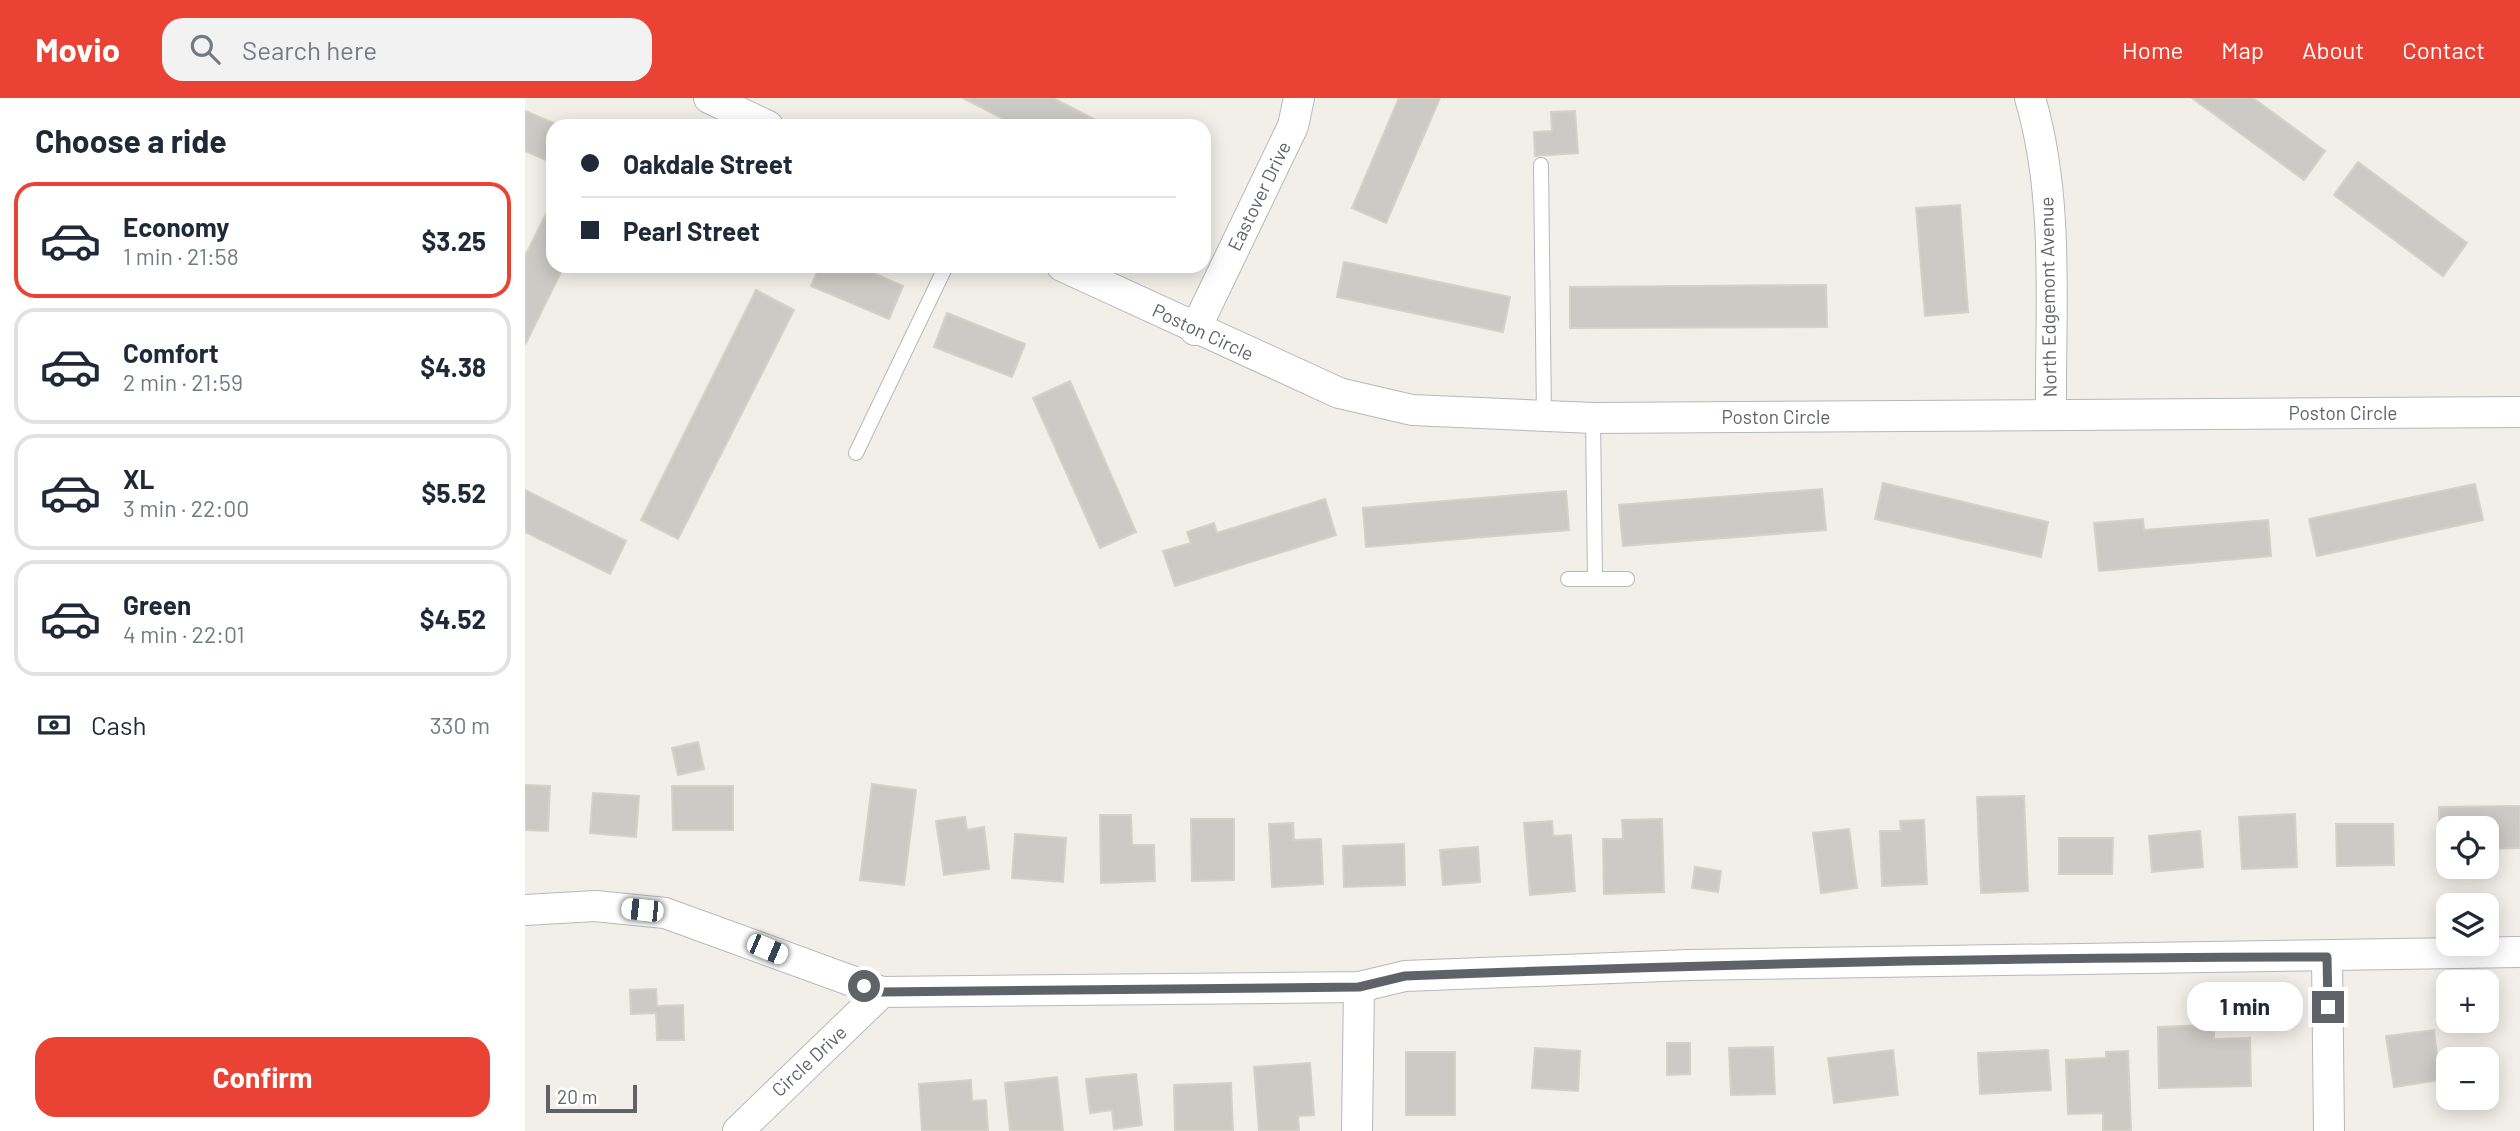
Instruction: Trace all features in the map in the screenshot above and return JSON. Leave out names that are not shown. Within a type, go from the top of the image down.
[{"type":"street","points":[[709,98],[756,113]]},
{"type":"street","name":"Eastover Drive","points":[[1195,330],[1293,126],[1299,98]]},
{"type":"street","name":"North Edgemont Avenue","points":[[2030,98],[2039,127],[2050,225],[2051,415]]},
{"type":"street","name":"Poston Circle","points":[[1077,273],[1195,330],[1339,393],[1412,410],[1593,418],[2520,412]]},
{"type":"street","points":[[525,910],[594,906],[665,913],[882,992],[1359,987],[1405,976],[1675,966],[2520,952]]},
{"type":"street","points":[[2327,957],[2329,1131]]},
{"type":"street","points":[[1357,1131],[1359,987]]},
{"type":"street","name":"Circle Drive","points":[[738,1131],[882,992]]},
{"type":"lane","points":[[1541,165],[1544,417]]},
{"type":"lane","points":[[856,453],[943,273]]},
{"type":"lane","points":[[1593,418],[1595,578]]},
{"type":"lane","points":[[1569,579],[1627,579]]},
{"type":"building","points":[[963,98],[1053,98],[1094,119],[1004,119]]},
{"type":"building","points":[[1399,98],[1440,98],[1386,223],[1352,208]]},
{"type":"building","points":[[2192,98],[2253,98],[2325,151],[2304,180]]},
{"type":"building","points":[[525,111],[546,120],[546,160],[525,151]]},
{"type":"building","points":[[1575,111],[1578,153],[1535,156],[1534,132],[1552,131],[1551,112]]},
{"type":"building","points":[[2358,162],[2467,243],[2443,276],[2334,195]]},
{"type":"building","points":[[1960,205],[1968,312],[1925,316],[1916,208]]},
{"type":"building","points":[[546,214],[546,273],[561,273],[525,345],[525,256]]},
{"type":"building","points":[[1344,262],[1510,297],[1503,332],[1337,297]]},
{"type":"building","points":[[817,273],[873,273],[903,286],[889,319],[811,286]]},
{"type":"building","points":[[1826,285],[1827,327],[1570,328],[1570,287]]},
{"type":"building","points":[[756,290],[794,310],[678,539],[641,520]]},
{"type":"building","points":[[947,313],[1025,344],[1012,377],[934,347]]},
{"type":"building","points":[[1070,381],[1136,532],[1100,548],[1033,398]]},
{"type":"building","points":[[1883,483],[2048,522],[2041,557],[1875,519]]},
{"type":"building","points":[[2475,484],[2483,520],[2317,556],[2309,519]]},
{"type":"building","points":[[1822,489],[1826,530],[1623,546],[1619,505]]},
{"type":"building","points":[[525,490],[626,541],[610,574],[525,532]]},
{"type":"building","points":[[1566,491],[1569,530],[1366,547],[1363,508]]},
{"type":"building","points":[[1325,499],[1336,535],[1175,586],[1163,551],[1191,543],[1187,532],[1214,523],[1217,533]]},
{"type":"building","points":[[2143,519],[2144,530],[2268,520],[2271,556],[2099,571],[2094,523]]},
{"type":"building","points":[[698,742],[704,769],[678,775],[672,748]]},
{"type":"building","points":[[872,784],[916,790],[904,885],[860,880]]},
{"type":"building","points":[[525,785],[550,786],[548,831],[525,830]]},
{"type":"building","points":[[672,786],[733,786],[733,830],[673,830]]},
{"type":"building","points":[[593,793],[639,796],[636,837],[590,833]]},
{"type":"building","points":[[2024,796],[2028,891],[1981,893],[1977,797]]},
{"type":"building","points":[[2520,806],[2520,848],[2499,849],[2499,816],[2439,816],[2439,807]]},
{"type":"building","points":[[2295,814],[2297,867],[2242,869],[2239,817]]},
{"type":"building","points":[[1100,815],[1131,815],[1132,845],[1154,845],[1155,881],[1101,883]]},
{"type":"building","points":[[965,817],[967,830],[984,827],[989,869],[944,875],[936,821]]},
{"type":"building","points":[[1191,819],[1234,819],[1234,880],[1192,881]]},
{"type":"building","points":[[1662,819],[1664,892],[1604,894],[1603,839],[1623,839],[1622,820]]},
{"type":"building","points":[[1924,820],[1927,884],[1882,886],[1880,831],[1901,831],[1900,821]]},
{"type":"building","points":[[1552,821],[1553,836],[1571,835],[1575,891],[1530,895],[1524,823]]},
{"type":"building","points":[[1293,823],[1294,840],[1321,839],[1323,884],[1272,887],[1269,824]]},
{"type":"building","points":[[2336,824],[2393,824],[2394,865],[2337,866]]},
{"type":"building","points":[[1849,829],[1857,888],[1821,893],[1813,833]]},
{"type":"building","points":[[2200,831],[2203,867],[2152,872],[2149,836]]},
{"type":"building","points":[[1015,834],[1066,838],[1063,882],[1012,878]]},
{"type":"building","points":[[2059,838],[2113,838],[2112,874],[2059,874]]},
{"type":"building","points":[[1404,844],[1405,885],[1344,887],[1343,846]]},
{"type":"building","points":[[1478,847],[1480,882],[1443,885],[1440,850]]},
{"type":"building","points":[[1695,867],[1721,871],[1718,892],[1692,888]]},
{"type":"building","points":[[656,989],[657,1006],[683,1005],[684,1040],[657,1040],[656,1013],[631,1014],[630,990]]},
{"type":"building","points":[[2214,1025],[2214,1039],[2250,1038],[2251,1086],[2159,1088],[2158,1027]]},
{"type":"building","points":[[2434,1030],[2436,1081],[2394,1087],[2386,1036]]},
{"type":"building","points":[[1667,1043],[1690,1043],[1690,1074],[1667,1075]]},
{"type":"building","points":[[1773,1047],[1775,1094],[1731,1095],[1729,1048]]},
{"type":"building","points":[[1535,1048],[1580,1051],[1578,1091],[1532,1088]]},
{"type":"building","points":[[1893,1050],[1898,1095],[1834,1103],[1828,1058]]},
{"type":"building","points":[[2048,1050],[2051,1090],[1980,1094],[1978,1053]]},
{"type":"building","points":[[2128,1051],[2131,1131],[2103,1131],[2103,1113],[2068,1114],[2066,1060],[2106,1058],[2106,1052]]},
{"type":"building","points":[[1406,1052],[1455,1052],[1455,1115],[1406,1115]]},
{"type":"building","points":[[1310,1063],[1314,1115],[1298,1116],[1299,1131],[1259,1131],[1254,1067]]},
{"type":"building","points":[[1136,1074],[1142,1125],[1114,1129],[1112,1110],[1090,1113],[1086,1079]]},
{"type":"building","points":[[1057,1077],[1063,1131],[1010,1131],[1005,1083]]},
{"type":"building","points":[[971,1080],[972,1101],[986,1100],[988,1131],[922,1131],[919,1084]]},
{"type":"building","points":[[1231,1083],[1233,1131],[1175,1131],[1174,1085]]},
{"type":"route","points":[[864,986],[882,992],[1359,987],[1405,976],[1689,965],[2130,957],[2327,957],[2328,1007]]}]
